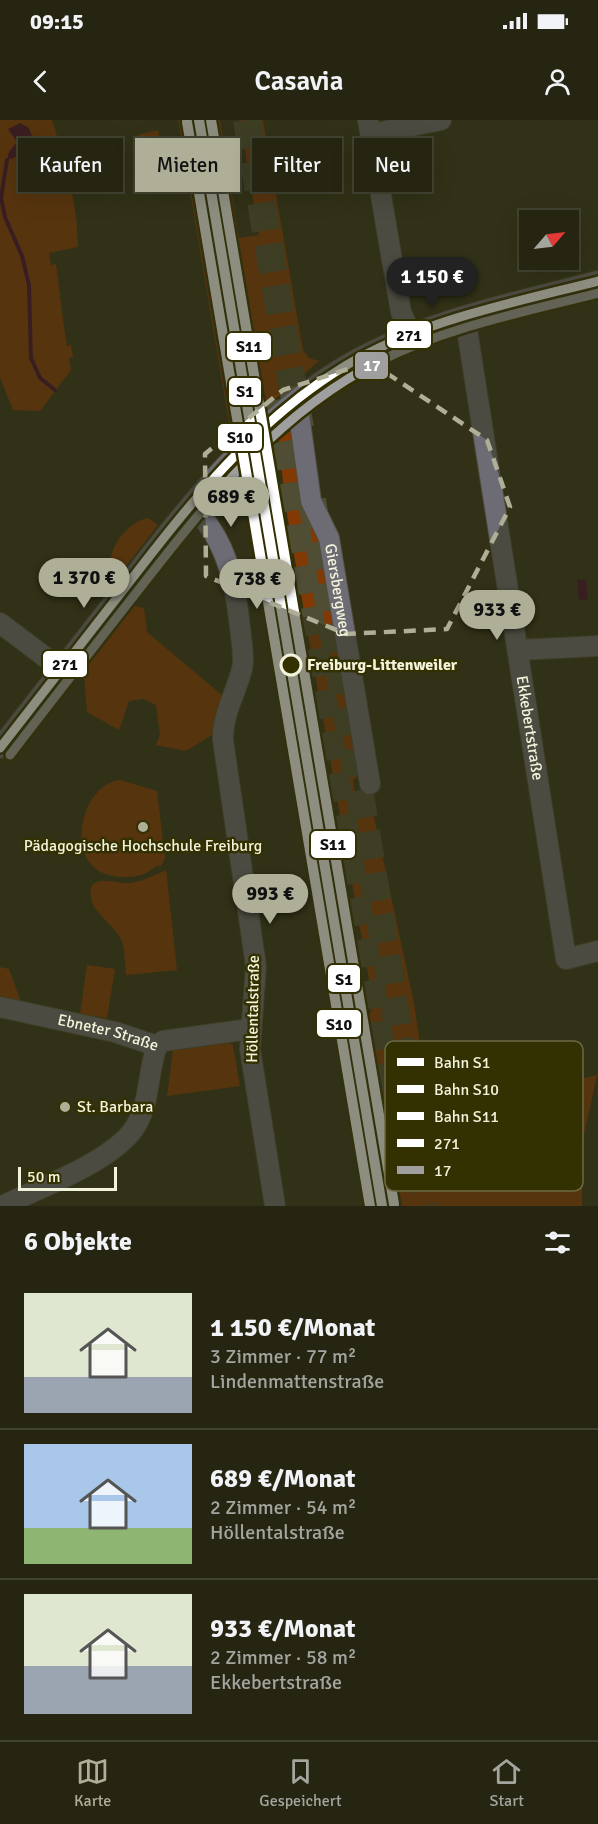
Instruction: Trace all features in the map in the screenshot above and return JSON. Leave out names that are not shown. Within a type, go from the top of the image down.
[{"type":"street","points":[[411,335],[401,312],[370,127],[441,120]]},
{"type":"street","points":[[0,748],[190,506],[252,440],[297,400],[346,365],[411,335],[465,317],[598,281]]},
{"type":"street","name":"Ekkebertstraße","points":[[465,317],[566,959],[598,951]]},
{"type":"street","name":"Giersbergweg","points":[[297,400],[310,501],[329,538],[370,784]]},
{"type":"street","name":"Höllentalstraße","points":[[190,506],[208,525],[227,557],[233,576],[238,610],[242,667],[223,732],[256,966],[250,1029],[251,1060],[275,1206]]},
{"type":"street","points":[[0,623],[61,669]]},
{"type":"street","points":[[518,650],[598,646]]},
{"type":"street","name":"Ebneter Straße","points":[[0,1007],[115,1032],[157,1046],[163,1041],[250,1029]]},
{"type":"street","points":[[2,1206],[108,1155],[132,1134],[139,1121],[157,1046]]},
{"type":"highlighted area","points":[[370,362],[487,440],[510,507],[447,629],[346,634],[206,576],[205,454],[283,390]]},
{"type":"shaded area","points":[[0,120],[52,120],[57,138],[18,138],[18,192],[71,192],[78,247],[49,253],[51,265],[56,264],[67,346],[71,345],[73,357],[69,358],[71,370],[40,411],[13,410],[0,377]]},
{"type":"shaded area","points":[[178,120],[190,120],[193,138],[181,138]]},
{"type":"shaded area","points":[[214,120],[220,120],[223,138],[217,138]]},
{"type":"shaded area","points":[[240,120],[263,120],[266,138],[252,138],[252,192],[276,192],[303,350],[309,358],[319,361],[266,406],[227,192],[232,192],[239,238],[259,235]]},
{"type":"shaded area","points":[[20,123],[29,128],[33,138],[18,138],[18,156],[7,160],[9,152],[17,142],[8,129]]},
{"type":"shaded area","points":[[158,130],[160,138],[139,138],[138,135]]},
{"type":"shaded area","points":[[190,192],[202,192],[242,427],[231,434]]},
{"type":"shaded area","points":[[293,429],[324,541],[364,772],[353,780],[356,804],[371,803],[414,1003],[420,1041],[385,1041],[385,1129],[368,1021],[373,1002],[286,509],[279,440]]},
{"type":"shaded area","points":[[148,518],[158,525],[116,579],[111,571],[110,561],[117,542],[131,526]]},
{"type":"shaded area","points":[[586,579],[588,599],[579,600],[577,580]]},
{"type":"shaded area","points":[[131,605],[144,608],[147,632],[223,696],[212,735],[186,751],[156,745],[160,735],[156,705],[143,699],[129,701],[119,730],[87,712],[84,672],[86,654],[113,630]]},
{"type":"shaded area","points":[[120,780],[157,791],[165,858],[161,866],[135,876],[118,877],[103,873],[91,865],[84,852],[83,822],[88,807],[96,794],[107,784]]},
{"type":"shaded area","points":[[166,870],[177,970],[126,975],[122,942],[92,902],[90,894],[92,885],[101,881],[134,882]]},
{"type":"shaded area","points":[[87,965],[115,969],[107,1018],[80,1014]]},
{"type":"shaded area","points":[[0,967],[9,969],[23,1008],[0,1004]]},
{"type":"shaded area","points":[[230,1043],[233,1046],[240,1086],[167,1096],[173,1050]]},
{"type":"shaded area","points":[[597,1075],[583,1139],[583,1078]]},
{"type":"shaded area","points":[[395,1191],[582,1191],[582,1206],[397,1206]]},
{"type":"waterway","points":[[7,160],[1,198],[5,217],[22,256],[29,285],[31,358],[40,378],[55,390]]},
{"type":"tunnel","points":[[247,120],[300,428]]},
{"type":"tunnel","points":[[276,400],[324,709],[385,1071]]},
{"type":"tunnel","points":[[312,500],[400,1041]]},
{"type":"tunnel","points":[[425,1191],[427,1206]]},
{"type":"rail line","name":"S1","points":[[199,120],[382,1206]]},
{"type":"rail line","name":"S11","points":[[211,120],[385,1151]]},
{"type":"rail line","name":"S10","points":[[187,122],[370,1206]]},
{"type":"rail line","name":"S11","points":[[392,1191],[394,1204]]},
{"type":"transit line","name":"271","points":[[0,748],[195,500],[250,441],[311,388],[345,366],[405,336],[468,314],[598,281]]},
{"type":"transit line","name":"17","points":[[10,755],[211,500],[272,437],[305,409],[340,384],[378,362],[431,339],[598,293]]},
{"type":"place","name":"Freiburg-Littenweiler","points":[[291,665]]},
{"type":"place","name":"Pädagogische Hochschule Freiburg","points":[[143,827]]},
{"type":"place","name":"St. Barbara","points":[[65,1107]]}]
